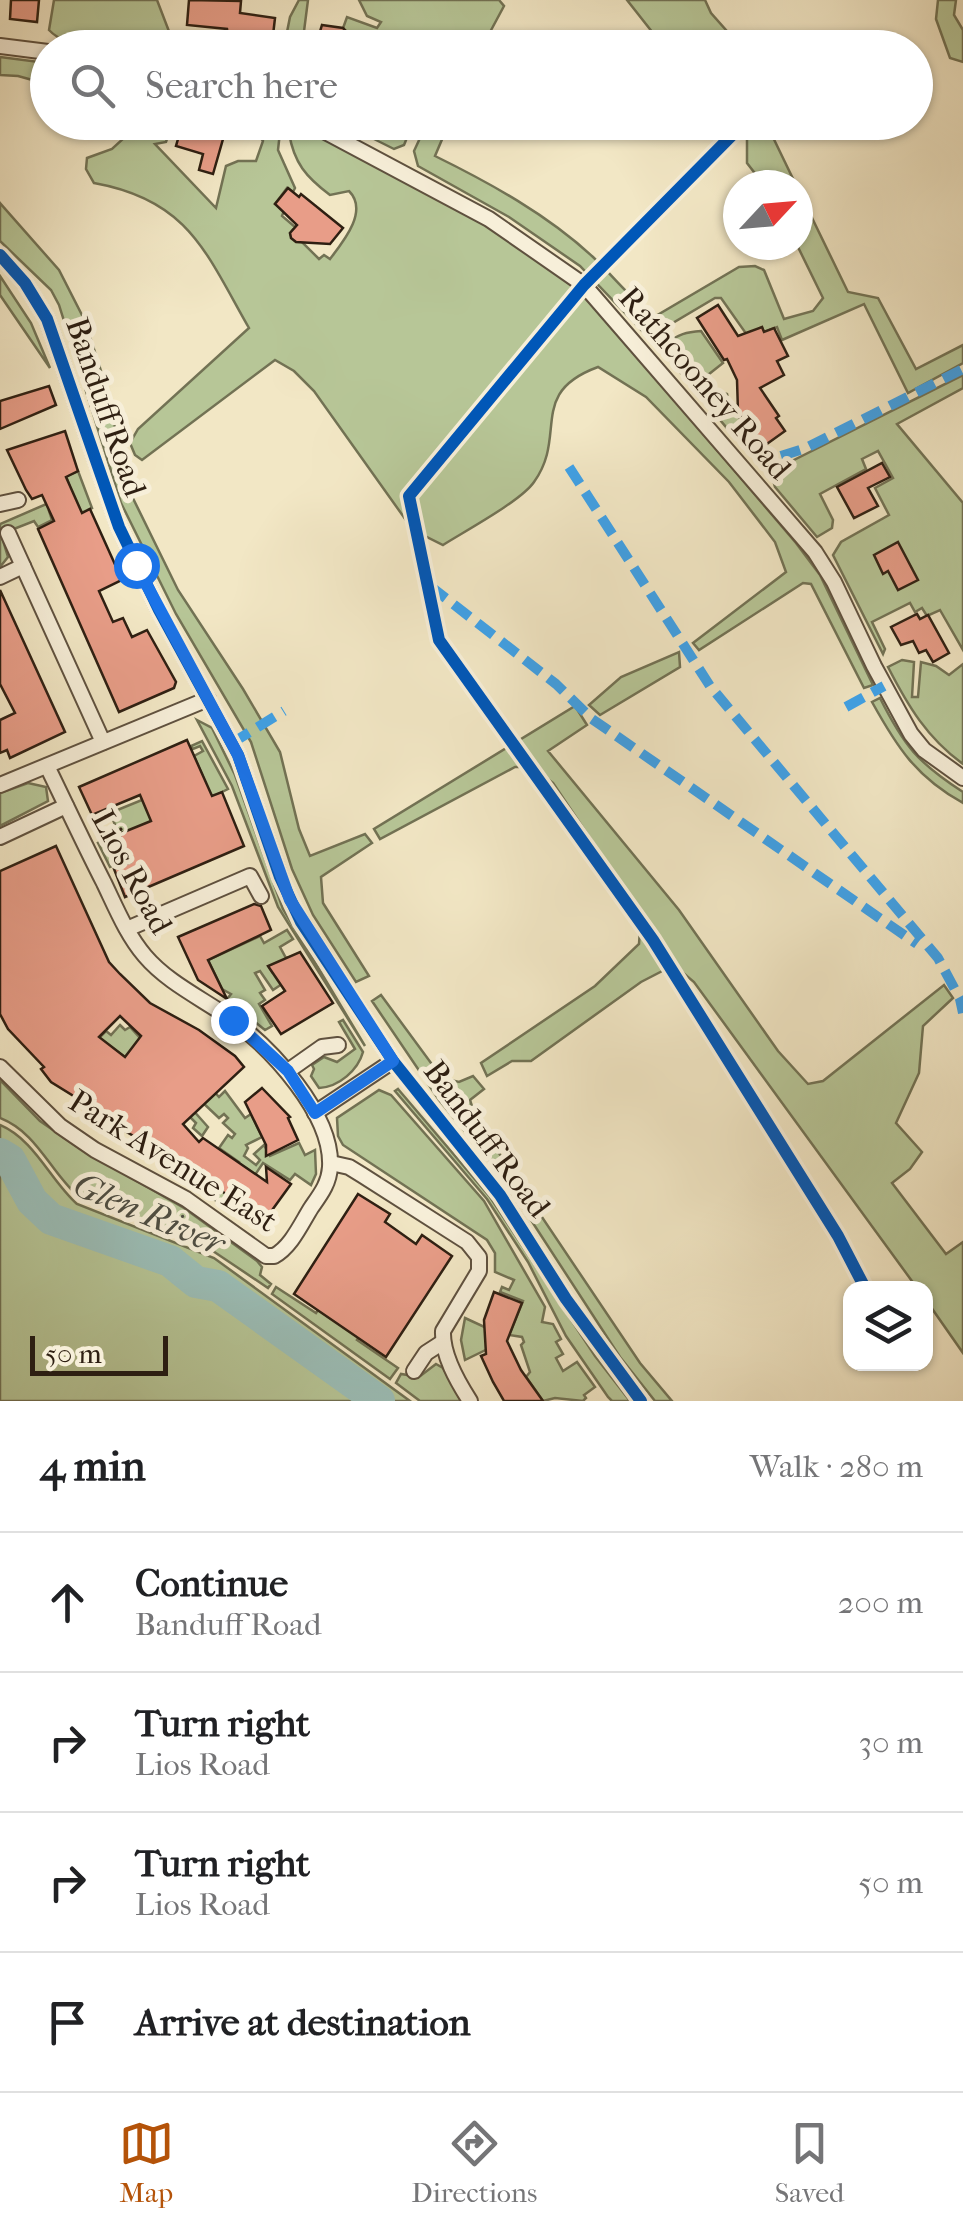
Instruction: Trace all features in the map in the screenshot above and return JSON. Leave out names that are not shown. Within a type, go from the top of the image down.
[{"type":"street","points":[[0,46],[30,50]]},
{"type":"street","name":"Rathcooney Road","points":[[341,140],[489,219],[584,284],[815,552],[911,734],[924,750],[963,778]]},
{"type":"street","name":"Banduff Road","points":[[0,255],[38,300],[47,319],[119,527],[247,776],[290,900],[393,1061],[500,1195],[566,1298],[641,1401]]},
{"type":"street","points":[[0,504],[18,500]]},
{"type":"street","points":[[8,533],[103,742]]},
{"type":"street","points":[[0,577],[23,566]]},
{"type":"street","points":[[0,785],[208,699]]},
{"type":"street","name":"Lios Road","points":[[47,766],[127,929],[144,955],[160,971],[233,1020],[288,1071],[315,1113],[330,1163]]},
{"type":"street","points":[[0,837],[66,806]]},
{"type":"street","points":[[127,929],[250,876],[260,896]]},
{"type":"street","points":[[288,1071],[322,1047],[338,1045]]},
{"type":"street","points":[[315,1113],[393,1061]]},
{"type":"street","name":"Park Avenue East","points":[[0,1067],[31,1100],[95,1150],[186,1199],[258,1253],[274,1256],[286,1246],[325,1188],[330,1163]]},
{"type":"street","points":[[330,1163],[349,1167],[475,1250],[479,1271],[447,1320],[442,1342],[470,1401]]},
{"type":"street","points":[[414,1371],[426,1353],[442,1342]]},
{"type":"green space","points":[[54,0],[157,0],[168,30],[49,30]]},
{"type":"green space","points":[[299,0],[308,0],[304,30],[287,30]]},
{"type":"green space","points":[[359,0],[499,0],[504,6],[491,30],[342,30],[347,17],[377,28],[381,22],[367,16]]},
{"type":"green space","points":[[627,0],[705,0],[726,30],[651,30]]},
{"type":"green space","points":[[938,0],[956,0],[954,15],[963,30],[963,62],[950,58],[936,19]]},
{"type":"green space","points":[[0,57],[30,61],[30,79],[0,75]]},
{"type":"green space","points":[[122,140],[167,140],[155,144],[216,208],[226,166],[256,161],[262,140],[279,140],[278,150],[295,188],[293,192],[287,188],[275,204],[295,227],[290,233],[292,238],[319,259],[324,255],[330,259],[352,226],[354,199],[349,191],[330,195],[314,182],[302,168],[291,140],[325,140],[437,198],[555,272],[597,309],[796,543],[820,575],[873,685],[864,688],[811,584],[803,583],[699,650],[693,643],[786,572],[775,542],[729,482],[646,397],[598,367],[576,377],[563,389],[552,417],[544,465],[534,482],[505,507],[443,545],[413,530],[314,391],[294,371],[275,360],[142,460],[130,443],[138,429],[249,328],[206,254],[173,217],[152,202],[94,183],[86,169],[87,158],[112,149]]},
{"type":"green space","points":[[376,140],[406,140],[394,149]]},
{"type":"green space","points":[[419,140],[442,140],[435,156],[557,227],[654,317],[739,267],[755,266],[764,270],[784,319],[813,311],[823,298],[804,260],[813,260],[813,220],[848,292],[878,298],[916,369],[963,345],[963,363],[908,393],[864,304],[782,340],[777,327],[764,332],[762,327],[747,335],[721,298],[715,298],[661,330],[661,337],[647,336],[580,266],[509,217],[418,166],[414,151]]},
{"type":"green space","points":[[747,140],[774,140],[789,170],[752,170],[747,163]]},
{"type":"green space","points":[[0,203],[59,270],[85,321],[109,396],[126,484],[178,590],[280,752],[299,829],[310,856],[365,834],[372,843],[321,877],[323,903],[369,976],[356,982],[313,915],[292,869],[251,742],[176,614],[121,503],[59,305],[51,290],[0,241]]},
{"type":"green space","points":[[0,276],[31,323],[50,368],[0,295]]},
{"type":"green space","points":[[701,331],[723,363],[699,382],[709,394],[727,394],[730,406],[746,427],[736,439],[665,354],[666,344],[675,338]]},
{"type":"green space","points":[[963,375],[963,388],[897,424],[963,503],[963,650],[940,610],[927,616],[922,608],[915,612],[910,603],[872,622],[885,649],[883,654],[833,555],[841,542],[889,515],[875,488],[893,478],[878,451],[862,459],[866,469],[820,494],[833,520],[832,528],[817,537],[775,487],[772,477],[792,461]]},
{"type":"green space","points":[[78,471],[92,508],[75,516],[67,502],[49,511],[52,520],[38,527],[34,521],[1,534],[8,557],[0,567],[0,524],[72,493],[66,476]]},
{"type":"green space","points":[[679,652],[680,667],[600,715],[589,705],[621,677]]},
{"type":"green space","points":[[902,660],[914,662],[912,697],[918,697],[921,662],[949,675],[963,664],[963,764],[929,732],[903,695],[888,667]]},
{"type":"green space","points":[[880,698],[905,741],[934,772],[963,792],[963,803],[932,783],[909,760],[872,702]]},
{"type":"green space","points":[[575,706],[587,725],[548,751],[679,910],[778,1051],[808,1084],[823,1081],[944,985],[953,998],[923,1026],[919,1073],[896,1123],[922,1152],[910,1169],[892,1183],[946,1254],[963,1242],[963,1353],[933,1310],[933,1281],[912,1281],[694,982],[674,965],[641,982],[531,1061],[512,1061],[487,1076],[481,1063],[595,986],[639,944],[641,914],[553,783],[531,767],[515,767],[380,839],[374,829]]},
{"type":"green space","points":[[197,720],[212,728],[235,775],[283,909],[365,1046],[278,907],[232,786]]},
{"type":"green space","points":[[202,741],[228,789],[218,794],[225,812],[188,773],[203,777],[194,756],[203,751],[200,746],[191,746]]},
{"type":"green space","points":[[28,783],[46,787],[48,801],[0,826],[0,793]]},
{"type":"green space","points":[[154,795],[158,848],[110,867],[98,843],[119,834],[110,813]]},
{"type":"green space","points":[[287,930],[293,939],[280,947],[286,958],[290,957],[269,967],[272,972],[277,969],[285,982],[273,990],[260,971],[255,973],[265,990],[260,993],[265,1000],[259,1004],[272,1026],[265,1030],[227,999],[231,994],[222,989],[208,960],[260,936],[264,943]]},
{"type":"green space","points":[[381,995],[442,1078],[459,1082],[473,1076],[484,1089],[470,1100],[476,1119],[640,1363],[672,1401],[655,1401],[620,1357],[505,1180],[439,1100],[372,1001]]},
{"type":"green space","points":[[343,1020],[363,1052],[347,1076],[319,1088],[311,1076],[312,1065],[324,1057],[337,1062],[355,1049],[339,1022]]},
{"type":"green space","points":[[120,1025],[125,1030],[130,1027],[140,1038],[126,1058],[99,1038],[106,1031],[111,1035]]},
{"type":"green space","points":[[0,1080],[40,1121],[184,1208],[257,1261],[262,1267],[260,1275],[271,1284],[268,1288],[207,1247],[79,1197],[24,1133],[0,1118]]},
{"type":"green space","points":[[166,1089],[212,1089],[219,1097],[225,1091],[245,1118],[251,1114],[262,1137],[246,1145],[244,1156],[256,1165],[260,1160],[254,1154],[264,1145],[270,1156],[299,1143],[305,1155],[315,1150],[316,1174],[311,1185],[295,1174],[290,1180],[263,1163],[230,1212],[215,1200],[239,1162],[219,1148],[228,1135],[232,1138],[235,1134],[223,1123],[228,1118],[224,1114],[219,1118],[200,1100],[192,1109],[208,1127],[202,1136],[193,1128],[196,1123],[189,1116],[182,1126]]},
{"type":"green space","points":[[398,1089],[490,1197],[595,1356],[630,1401],[612,1401],[608,1397],[566,1336],[528,1262],[487,1199],[395,1091]]},
{"type":"green space","points":[[379,1090],[391,1095],[484,1201],[545,1307],[542,1322],[553,1324],[561,1339],[556,1342],[563,1354],[556,1358],[563,1371],[577,1362],[595,1387],[584,1395],[583,1401],[543,1401],[526,1377],[530,1372],[522,1337],[509,1335],[523,1301],[500,1292],[502,1287],[509,1290],[514,1280],[495,1272],[495,1253],[487,1240],[343,1145],[337,1118]]},
{"type":"green space","points":[[0,1125],[33,1150],[77,1204],[214,1258],[410,1401],[0,1401]]},
{"type":"green space","points":[[276,1287],[316,1313],[328,1296],[372,1317],[357,1340],[398,1368],[390,1379],[272,1294]]},
{"type":"green space","points":[[465,1318],[502,1335],[502,1342],[465,1360],[461,1340]]},
{"type":"green space","points":[[436,1364],[443,1368],[461,1401],[420,1401],[396,1383],[401,1374],[419,1377]]},
{"type":"building","points":[[11,0],[39,0],[37,22],[10,19]]},
{"type":"building","points":[[189,0],[241,1],[240,13],[275,18],[274,30],[187,25]]},
{"type":"building","points":[[322,25],[345,30],[320,30]]},
{"type":"building","points":[[178,140],[223,140],[213,174],[199,170],[203,154],[176,146]]},
{"type":"building","points":[[288,188],[343,228],[330,244],[296,242],[291,238],[290,233],[297,225],[275,204]]},
{"type":"building","points":[[718,305],[738,336],[762,327],[764,332],[774,328],[788,356],[777,361],[784,375],[760,388],[785,431],[764,446],[738,411],[737,380],[727,359],[724,360],[697,318]]},
{"type":"building","points":[[49,386],[56,405],[0,429],[0,401]]},
{"type":"building","points":[[65,431],[78,471],[66,477],[82,513],[90,509],[122,580],[99,591],[113,622],[123,618],[132,637],[147,630],[176,682],[174,688],[119,712],[38,529],[54,521],[42,495],[32,499],[26,490],[7,450]]},
{"type":"building","points":[[882,463],[890,477],[868,488],[878,506],[854,518],[837,487]]},
{"type":"building","points":[[898,542],[918,580],[898,590],[888,571],[883,574],[874,555]]},
{"type":"building","points":[[0,590],[65,732],[10,758],[7,750],[0,753],[0,720],[15,713],[0,684]]},
{"type":"building","points":[[917,614],[920,619],[928,615],[949,653],[933,662],[926,650],[919,653],[913,641],[901,645],[891,627]]},
{"type":"building","points":[[187,740],[212,796],[222,792],[244,846],[125,897],[114,869],[131,862],[119,834],[151,821],[140,795],[92,815],[79,787]]},
{"type":"building","points":[[56,846],[109,962],[150,1003],[199,1030],[244,1067],[183,1124],[199,1142],[203,1138],[267,1182],[266,1167],[291,1184],[262,1224],[236,1207],[238,1204],[213,1181],[86,1109],[88,1105],[51,1082],[41,1069],[44,1067],[8,1029],[0,1014],[0,871]],"holes":[[[120,1016],[141,1036],[125,1057],[99,1037]]]},
{"type":"building","points":[[254,904],[261,906],[271,930],[208,960],[227,999],[198,980],[178,937]]},
{"type":"building","points":[[300,952],[333,1003],[281,1034],[262,1006],[285,991],[268,966]]},
{"type":"building","points":[[262,1088],[290,1117],[298,1140],[266,1156],[266,1145],[245,1102]]},
{"type":"building","points":[[358,1194],[390,1214],[385,1222],[416,1244],[422,1235],[452,1256],[386,1357],[294,1294]]},
{"type":"building","points":[[494,1292],[522,1303],[507,1341],[543,1401],[504,1401],[481,1356],[486,1354],[484,1320]]},
{"type":"waterway","name":"Glen River","points":[[0,1154],[10,1160],[32,1201],[51,1219],[170,1261],[196,1282],[218,1286],[379,1401]]},
{"type":"marked path","points":[[781,456],[806,448],[963,369]]},
{"type":"marked path","points":[[569,467],[710,686],[938,958],[960,999],[963,1013]]},
{"type":"marked path","points":[[430,586],[556,684],[592,719],[917,944]]},
{"type":"marked path","points":[[846,707],[884,686]]},
{"type":"marked path","points":[[232,743],[284,711]]},
{"type":"cycle path","points":[[727,140],[584,285],[409,496],[439,640],[653,940],[838,1236],[861,1281]]},
{"type":"cycle path","points":[[0,255],[25,283],[47,319],[119,527],[238,755],[280,877],[301,922],[393,1061],[500,1195],[566,1299],[641,1401]]},
{"type":"route","points":[[136,565],[238,755],[290,900],[393,1061],[315,1113],[288,1071],[233,1020]]}]
